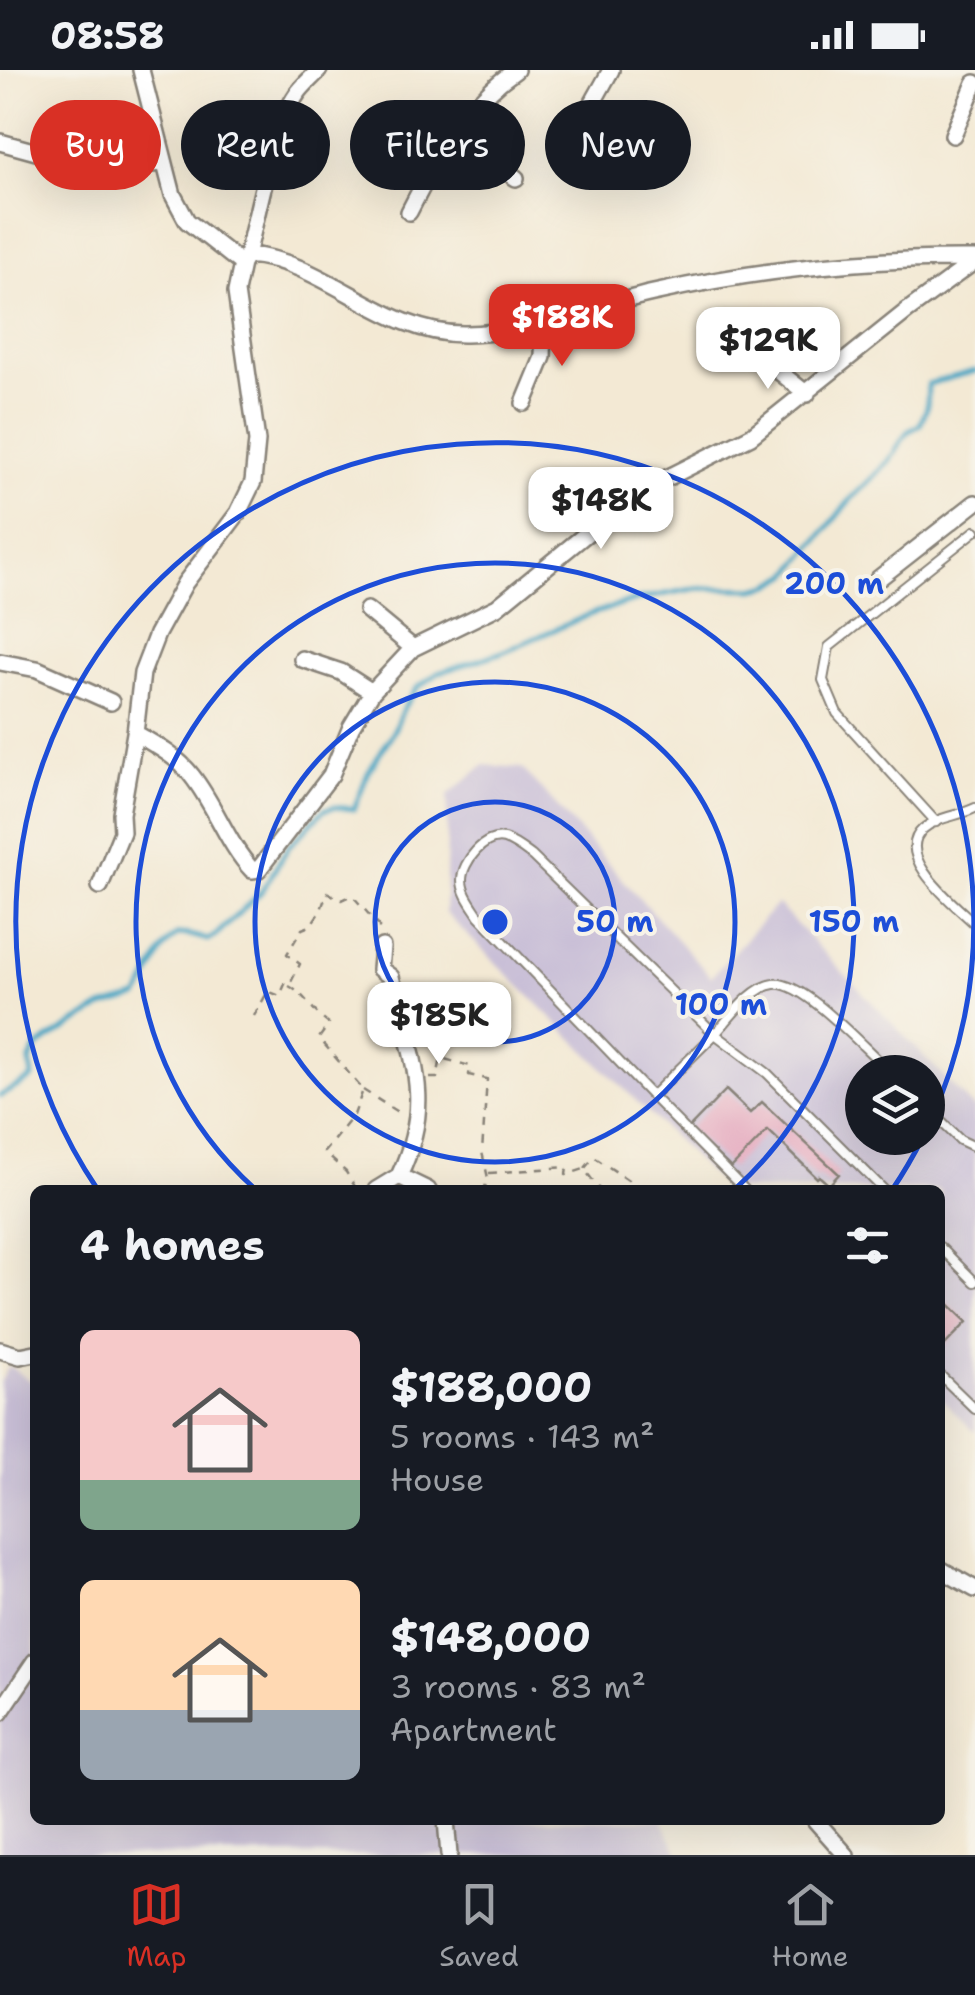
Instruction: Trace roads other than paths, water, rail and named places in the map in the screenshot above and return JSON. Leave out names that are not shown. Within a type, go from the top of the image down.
[{"type":"street","points":[[141,70],[173,196],[187,222],[244,260],[267,256],[304,270],[425,330],[466,334],[544,322],[657,292],[767,272],[920,258],[975,260]]},
{"type":"street","points":[[100,886],[122,832],[120,814],[142,673],[184,583],[238,512],[253,482],[257,440],[236,292],[270,163],[289,110],[297,94],[319,70]]},
{"type":"street","points":[[478,100],[516,70]]},
{"type":"street","points":[[594,100],[611,70]]},
{"type":"street","points":[[953,134],[975,83]]},
{"type":"street","points":[[0,142],[80,164],[118,167],[164,163]]},
{"type":"street","points":[[408,212],[420,190]]},
{"type":"street","points":[[135,734],[178,760],[193,776],[242,858],[254,871],[324,787],[351,726],[372,692],[413,648],[497,608],[649,487],[752,436],[906,310],[975,260]]},
{"type":"street","points":[[524,403],[542,356],[544,322]]},
{"type":"street","points":[[757,354],[807,394]]},
{"type":"street","points":[[878,579],[975,504]]},
{"type":"street","points":[[368,610],[413,648]]},
{"type":"street","points":[[302,659],[341,672],[372,692]]},
{"type":"street","points":[[0,662],[36,669],[111,702]]},
{"type":"street","points":[[382,947],[380,968],[390,977],[394,988],[418,1079],[414,1145],[399,1176],[384,1185]]},
{"type":"street","points":[[399,1176],[418,1185]]},
{"type":"street","points":[[0,1350],[20,1356],[30,1354]]},
{"type":"street","points":[[945,1572],[975,1589]]},
{"type":"street","points":[[0,1713],[30,1668]]},
{"type":"street","points":[[446,1825],[449,1855]]},
{"type":"street","points":[[820,1825],[846,1855]]},
{"type":"lane","points":[[936,822],[837,713],[823,680],[829,647],[975,531]]},
{"type":"lane","points":[[975,808],[936,822],[916,838],[920,870],[975,924]]},
{"type":"lane","points":[[740,1185],[478,916],[462,886],[462,874],[483,845],[495,838],[508,840],[532,856],[714,1034],[767,1073],[879,1185]]},
{"type":"lane","points":[[652,1096],[758,991],[774,984],[806,994],[872,1055]]},
{"type":"lane","points":[[945,1125],[960,1140],[975,1146]]},
{"type":"lane","points":[[945,1253],[975,1282]]},
{"type":"lane","points":[[945,1380],[975,1409]]},
{"type":"waterway","points":[[0,1096],[32,1078],[30,1060],[49,1039],[102,1007],[138,997],[165,946],[177,935],[208,940],[216,935],[261,892],[289,846],[324,810],[354,809],[368,773],[417,688],[438,673],[640,599],[698,588],[754,589],[771,585],[790,574],[851,499],[889,461],[907,432],[920,425],[927,407],[928,384],[975,371]]}]
